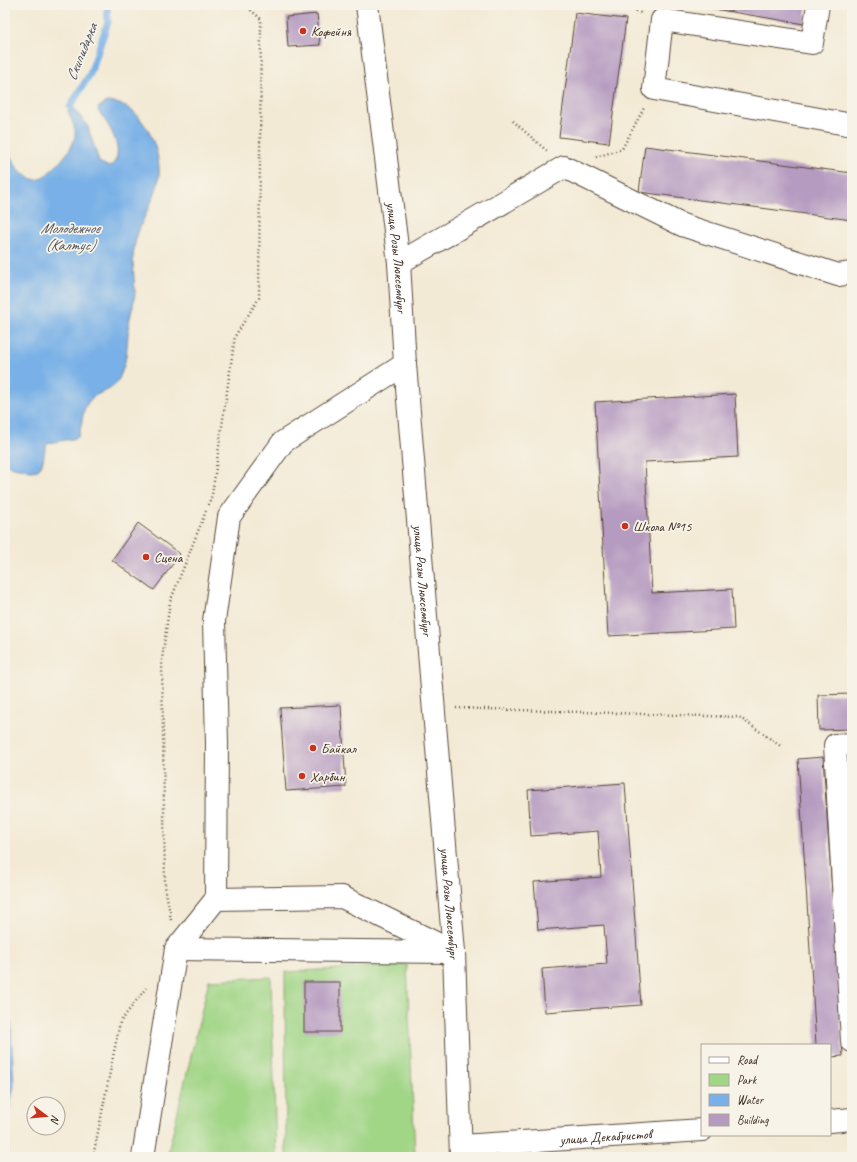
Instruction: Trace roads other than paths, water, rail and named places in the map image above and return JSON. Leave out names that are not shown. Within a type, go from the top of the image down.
[{"type":"street","name":"улица Розы Люксембург","points":[[367,5],[399,263],[405,364],[454,952],[461,1152]]},
{"type":"street","points":[[818,5],[812,42],[662,20],[654,89],[852,125]]},
{"type":"street","points":[[399,263],[564,167],[682,226],[838,275],[852,273]]},
{"type":"street","points":[[143,1157],[176,949],[216,899],[217,743],[214,621],[229,518],[283,442],[405,364]]},
{"type":"street","points":[[852,744],[835,745],[852,1041]]},
{"type":"street","points":[[216,899],[342,897],[454,952]]},
{"type":"street","points":[[176,949],[454,952]]},
{"type":"street","points":[[831,1121],[852,1119]]},
{"type":"street","name":"улица Декабристов","points":[[461,1152],[701,1130]]},
{"type":"water","name":"Молодежное (Калтус)","points":[[107,102],[119,104],[130,109],[139,118],[152,139],[159,164],[158,184],[139,230],[134,248],[133,264],[135,294],[129,323],[126,355],[123,368],[118,381],[110,389],[98,394],[87,404],[78,437],[48,443],[41,466],[38,470],[31,471],[5,465],[5,126],[8,128],[9,153],[15,164],[22,173],[32,179],[37,180],[49,173],[55,167],[66,155],[73,142],[75,129],[68,111],[70,107],[73,107],[88,127],[99,162],[109,167],[115,162],[117,147],[115,139],[107,123],[98,111],[99,107]]},
{"type":"water","points":[[5,1008],[11,1024],[14,1085],[9,1112],[9,1143],[7,1157],[5,1157]]},
{"type":"waterway","name":"Скипидарка","points":[[70,107],[90,74],[108,22],[107,5]]},
{"type":"place","name":"Кофейня","points":[[303,31]]},
{"type":"place","name":"Школа №15","points":[[625,526]]},
{"type":"place","name":"Сцена","points":[[146,557]]},
{"type":"place","name":"Байкал","points":[[313,748]]},
{"type":"place","name":"Харбин","points":[[302,776]]}]
